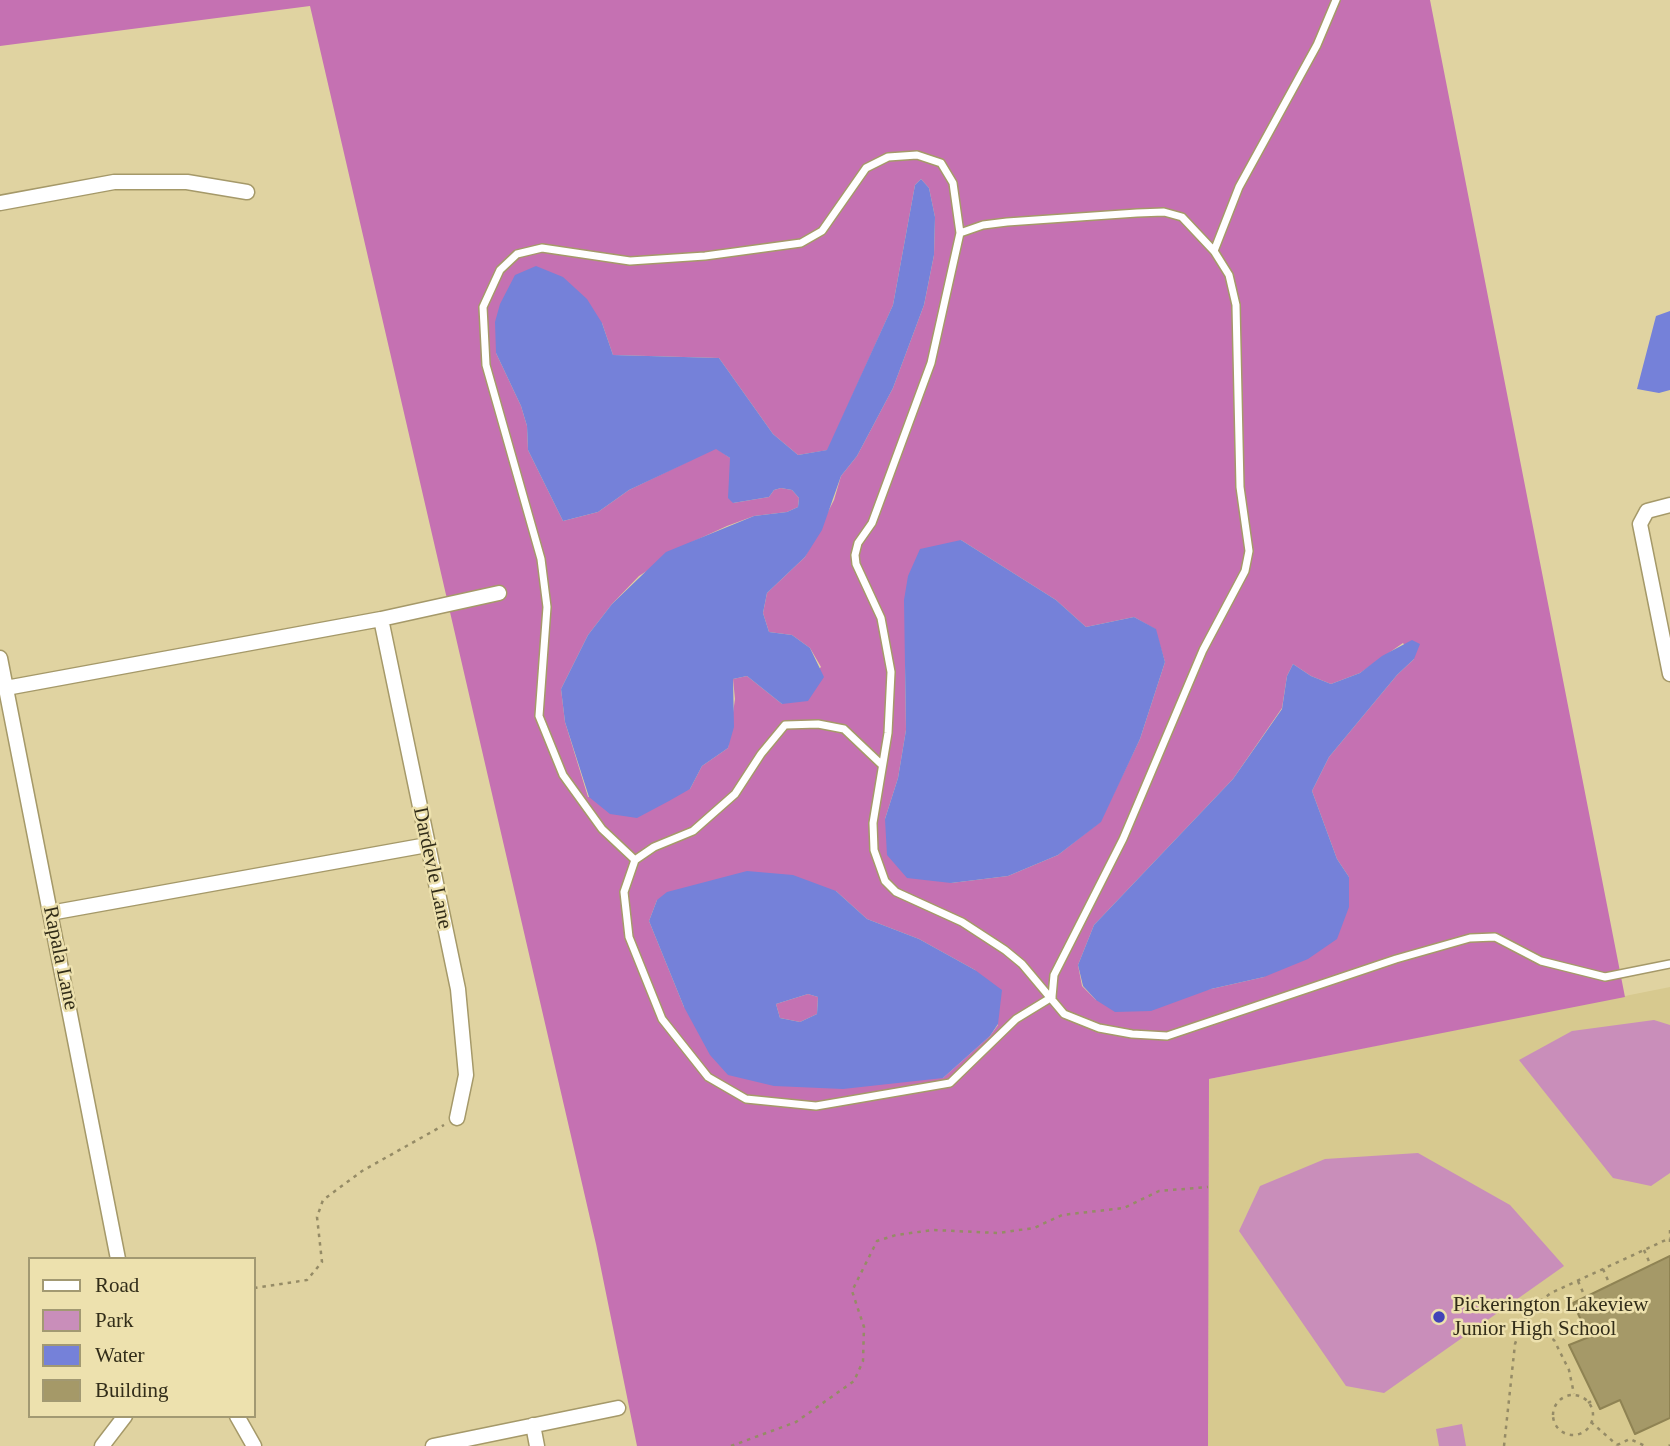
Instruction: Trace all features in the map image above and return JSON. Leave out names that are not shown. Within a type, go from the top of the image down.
[{"type":"street","points":[[0,203],[114,182],[187,182],[247,192]]},
{"type":"street","points":[[1670,505],[1647,511],[1640,524],[1670,674]]},
{"type":"street","points":[[6,688],[381,619],[499,593]]},
{"type":"street","name":"Dardevle Lane","points":[[381,619],[458,989],[466,1075],[457,1118]]},
{"type":"street","name":"Rapala Lane","points":[[0,657],[118,1257]]},
{"type":"street","points":[[50,913],[427,845]]},
{"type":"street","points":[[433,1446],[618,1408]]},
{"type":"street","points":[[102,1446],[123,1418]]},
{"type":"street","points":[[238,1418],[254,1446]]},
{"type":"street","points":[[533,1425],[537,1446]]},
{"type":"lane","points":[[1214,251],[1239,187],[1317,46],[1336,0]]},
{"type":"lane","points":[[635,860],[602,829],[563,775],[539,716],[547,607],[541,559],[486,365],[483,307],[500,270],[517,254],[542,248],[630,261],[705,256],[801,243],[822,232],[866,168],[888,157],[917,155],[941,163],[954,183],[960,233],[931,363],[872,523],[858,544],[855,555],[856,564],[881,618],[888,648],[891,703],[873,823],[874,850],[886,881],[896,892],[962,922],[990,940],[1022,964],[1064,1014],[1100,1028],[1167,1036],[1396,959],[1469,938],[1495,937],[1541,961],[1605,977],[1670,964]]},
{"type":"lane","points":[[960,233],[983,225],[1007,222],[1164,212],[1182,217],[1214,251],[1229,275],[1237,305],[1240,487],[1249,551],[1245,571],[1203,650],[1123,839],[1054,975],[1052,997]]},
{"type":"lane","points":[[883,765],[844,729],[818,724],[785,725],[761,754],[735,794],[693,831],[654,847],[635,860],[624,892],[629,937],[662,1019],[708,1077],[746,1099],[816,1106],[950,1083],[1016,1019],[1052,997]]},
{"type":"path","points":[[256,1288],[307,1280],[322,1262],[317,1217],[323,1200],[401,1147],[457,1118]]},
{"type":"path","points":[[731,1446],[796,1422],[854,1381],[863,1361],[864,1327],[852,1291],[877,1241],[896,1235],[933,1230],[998,1233],[1034,1228],[1062,1215],[1124,1208],[1158,1191],[1208,1187]]},
{"type":"path","points":[[1670,1230],[1670,1244]]},
{"type":"path","points":[[1504,1446],[1515,1344],[1522,1324],[1541,1299],[1669,1238]]},
{"type":"path","points":[[1644,1250],[1651,1266]]},
{"type":"path","points":[[1603,1269],[1610,1285]]},
{"type":"path","points":[[1578,1281],[1585,1297]]},
{"type":"path","points":[[1522,1324],[1554,1340],[1569,1370],[1574,1396]]},
{"type":"path","points":[[1574,1396],[1588,1403],[1593,1411],[1586,1430],[1574,1435],[1558,1428],[1553,1417],[1556,1405],[1566,1397],[1574,1396]]},
{"type":"path","points":[[1588,1403],[1595,1399]]},
{"type":"path","points":[[1591,1422],[1616,1446],[1630,1439],[1645,1446]]},
{"type":"shaded area","points":[[0,0],[1430,0],[1625,997],[1209,1079],[1208,1446],[637,1446],[596,1244],[310,6],[0,46]],"holes":[[[921,179],[929,188],[935,217],[934,255],[924,305],[893,388],[857,456],[841,476],[834,500],[805,557],[767,593],[763,613],[769,632],[792,635],[810,648],[821,667],[782,704],[747,676],[733,679],[735,699],[728,748],[702,766],[690,789],[588,797],[565,722],[561,689],[588,635],[612,604],[639,576],[692,542],[727,526],[754,516],[787,512],[798,507],[799,498],[792,490],[781,488],[774,490],[769,497],[733,503],[730,458],[716,448],[629,490],[598,512],[563,521],[528,450],[527,426],[521,406],[496,353],[602,323],[613,355],[719,358],[773,434],[798,455],[828,450],[893,305],[915,185]],[[961,540],[1056,600],[1086,627],[1134,617],[1155,629],[1165,662],[1140,739],[1100,822],[1058,855],[1008,876],[951,883],[885,819],[898,778],[906,730],[905,663]],[[1403,643],[1414,659],[1397,675],[1329,757],[1312,791],[1337,859],[1349,877],[1264,977],[1211,989],[1096,1000],[1082,986],[1078,965],[1094,925],[1233,779],[1282,708],[1287,676],[1293,664],[1311,676],[1331,684],[1360,673]],[[836,891],[867,919],[919,939],[975,970],[998,1025],[990,1036],[943,1078],[684,1007],[649,921],[657,900]]]},
{"type":"shaded area","name":"Pickerington Lakeview Junior High School","points":[[1670,987],[1670,1446],[1208,1446],[1209,1079]]},
{"type":"shaded area","points":[[808,994],[818,997],[817,1014],[800,1022],[780,1018],[776,1004]]},
{"type":"green space","points":[[1654,1020],[1670,1025],[1670,1173],[1651,1186],[1613,1178],[1519,1060],[1572,1031]]},
{"type":"green space","points":[[1418,1153],[1510,1205],[1564,1266],[1384,1393],[1346,1386],[1239,1231],[1260,1186],[1325,1159]]},
{"type":"green space","points":[[1462,1424],[1466,1446],[1439,1446],[1436,1429]]},
{"type":"water","points":[[921,179],[929,188],[935,217],[934,255],[924,305],[893,388],[857,456],[841,476],[822,530],[805,557],[767,593],[763,613],[769,632],[792,635],[810,648],[824,677],[808,701],[782,704],[747,676],[733,679],[734,727],[728,748],[702,766],[690,789],[669,801],[637,818],[610,814],[589,797],[565,722],[561,689],[588,635],[612,604],[666,552],[754,516],[787,512],[798,507],[799,498],[792,490],[781,488],[774,490],[769,497],[733,503],[728,498],[730,458],[716,449],[629,490],[598,512],[563,521],[528,450],[527,426],[521,406],[496,353],[495,322],[500,304],[515,275],[536,266],[563,277],[587,299],[602,323],[613,355],[719,358],[773,434],[798,455],[827,450],[893,305],[915,185]]},
{"type":"water","points":[[1670,311],[1670,390],[1659,393],[1637,389],[1656,316]]},
{"type":"water","points":[[961,540],[1056,600],[1086,627],[1134,617],[1156,629],[1165,662],[1140,739],[1101,822],[1058,855],[1008,876],[951,883],[907,878],[887,855],[885,819],[898,778],[906,730],[904,600],[908,576],[920,549]]},
{"type":"water","points":[[1412,640],[1420,644],[1414,659],[1397,675],[1329,757],[1312,791],[1337,859],[1349,877],[1349,907],[1337,939],[1308,959],[1264,977],[1211,989],[1151,1011],[1115,1012],[1096,1000],[1083,986],[1078,965],[1094,925],[1233,779],[1282,709],[1287,676],[1293,664],[1311,676],[1331,684],[1360,673],[1382,656]]},
{"type":"water","points":[[747,871],[793,875],[836,891],[867,919],[919,939],[975,970],[1002,990],[998,1024],[990,1036],[943,1078],[843,1089],[774,1086],[728,1075],[710,1055],[684,1007],[649,921],[657,900],[667,892]],"holes":[[[808,994],[818,997],[817,1014],[800,1022],[780,1018],[776,1004]]]},
{"type":"building","points":[[1670,1256],[1670,1418],[1635,1434],[1620,1400],[1600,1409],[1569,1345],[1589,1337],[1573,1303]]},
{"type":"place","name":"Pickerington Lakeview Junior High School","points":[[1439,1317]]}]
